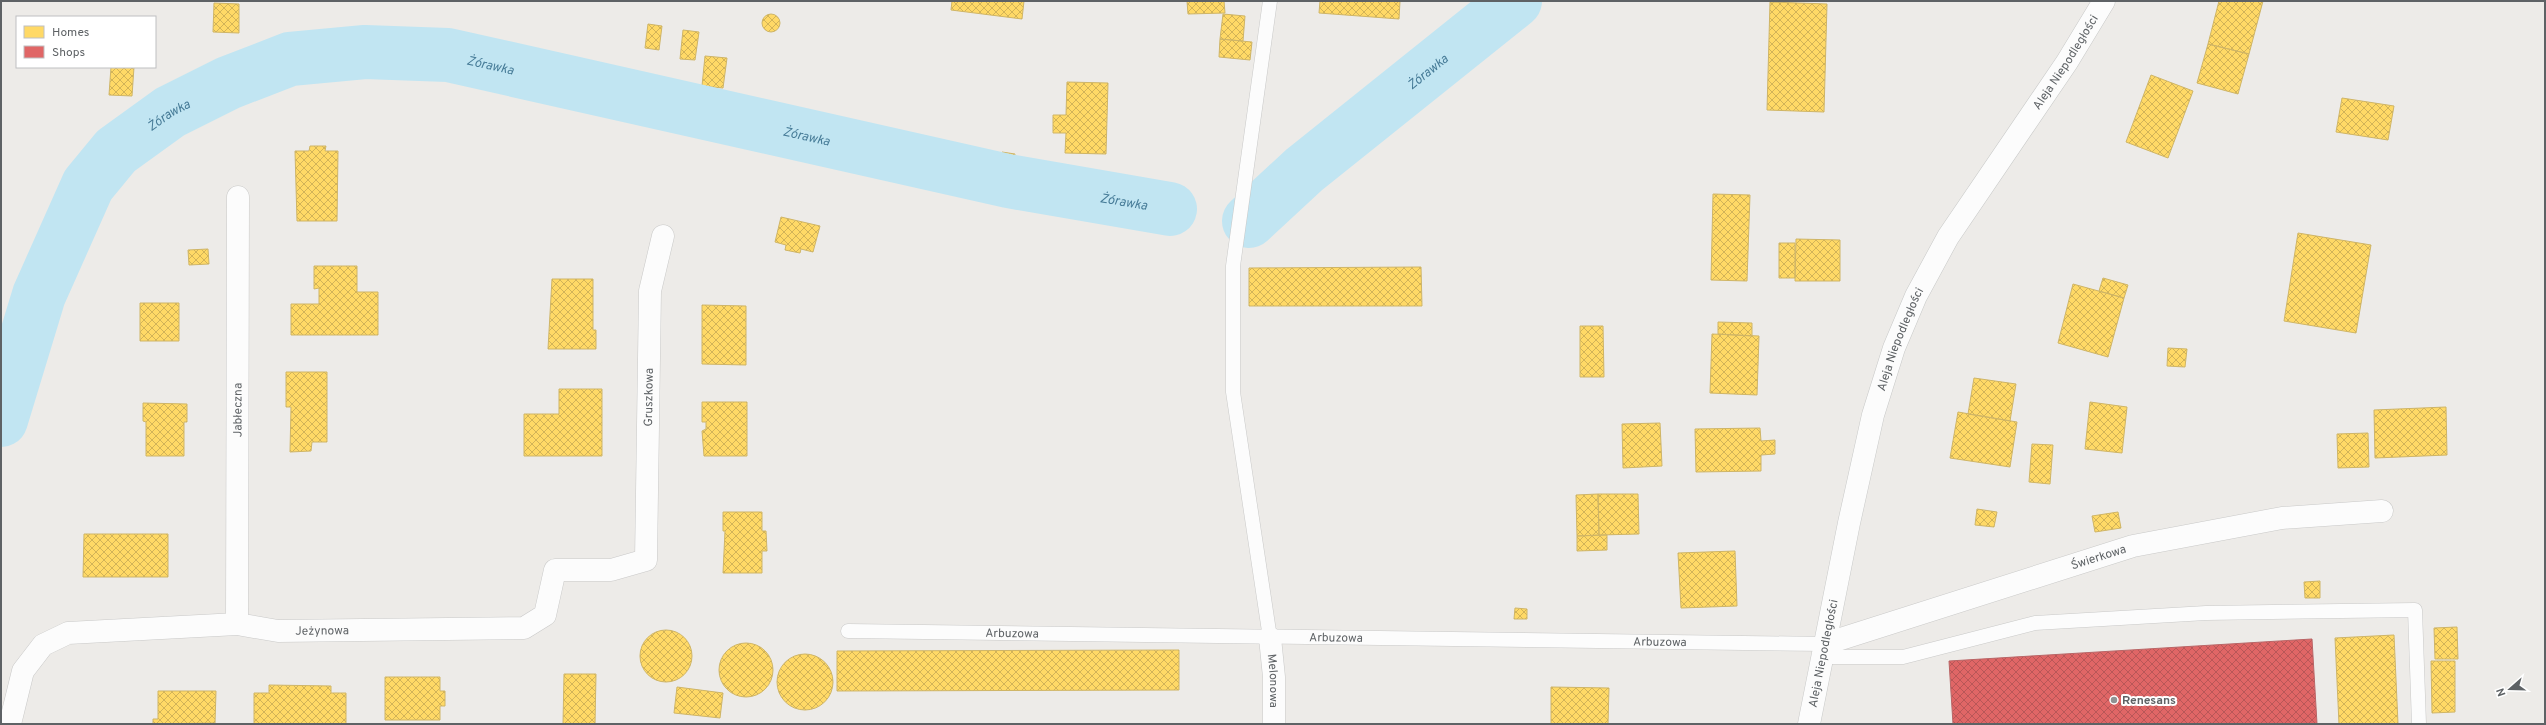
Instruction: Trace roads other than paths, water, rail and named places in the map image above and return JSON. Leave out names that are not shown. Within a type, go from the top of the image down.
[{"type":"street","name":"Aleja Niepodległości","points":[[1809,724],[1873,415],[1894,348],[1916,296],[1948,237],[2067,62],[2104,1]]},
{"type":"street","name":"Jabłeczna","points":[[237,624],[238,197]]},
{"type":"street","name":"Gruszkowa","points":[[646,560],[650,291],[663,236]]},
{"type":"street","name":"Świerkowa","points":[[1823,651],[2133,546],[2282,518],[2382,511]]},
{"type":"street","name":"Jeżynowa","points":[[11,721],[23,670],[43,645],[68,633],[237,624],[278,631],[524,628],[545,614],[555,570],[611,570],[646,560]]},
{"type":"street","name":"Melonowa","points":[[1270,638],[1274,677],[1274,724]]},
{"type":"lane","points":[[1270,1],[1233,266],[1233,392],[1270,638]]},
{"type":"lane","name":"Arbuzowa","points":[[848,631],[1270,638],[1823,651],[1903,657],[2035,623],[2206,613],[2415,610],[2419,724]]},
{"type":"waterway","name":"Żórawka","points":[[1249,221],[1304,170],[1515,1]]},
{"type":"waterway","name":"Żórawka","points":[[1,420],[39,295],[88,185],[116,151],[170,112],[228,83],[290,59],[365,52],[448,55],[1008,181],[1170,209]]},
{"type":"place","name":"Renesans","points":[[2114,700]]}]
